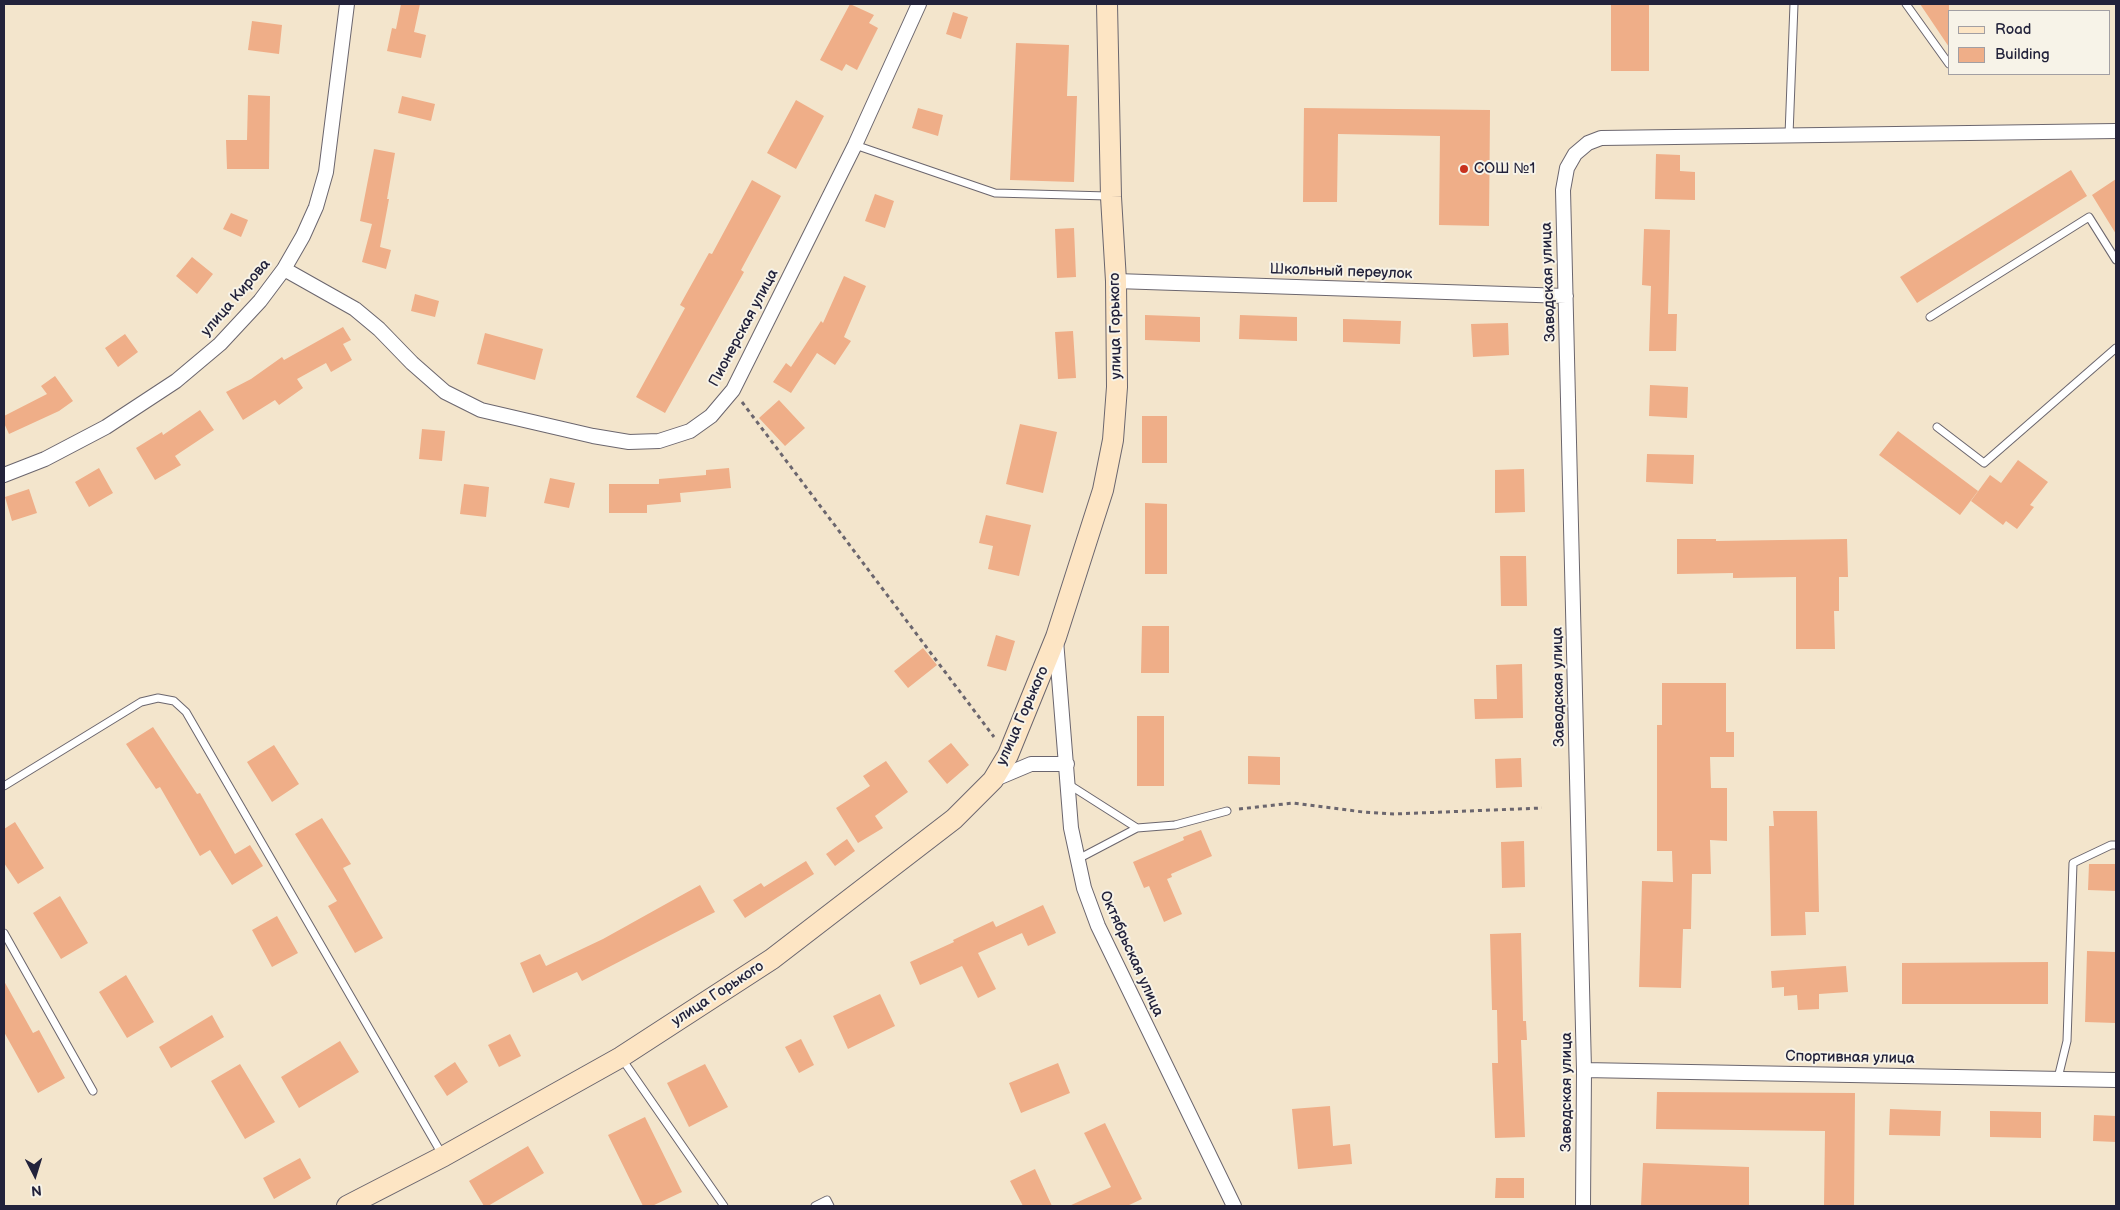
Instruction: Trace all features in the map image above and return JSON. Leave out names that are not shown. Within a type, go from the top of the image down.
[{"type":"main road","name":"улица Горького","points":[[347,1206],[444,1156],[620,1057],[772,959],[954,819],[993,780],[1008,755],[1056,637],[1104,490],[1113,440],[1117,387],[1116,281],[1111,196],[1107,4]]},
{"type":"street","name":"улица Кирова","points":[[4,475],[45,459],[106,427],[176,381],[220,344],[260,301],[284,269],[303,236],[316,207],[326,172],[347,4]]},
{"type":"street","name":"Пионерская улица","points":[[284,269],[355,309],[379,329],[412,363],[445,392],[481,410],[593,436],[629,442],[659,441],[690,431],[711,416],[733,390],[855,145],[919,4]]},
{"type":"street","points":[[1789,135],[2116,131]]},
{"type":"street","name":"Заводская улица","points":[[1583,1206],[1584,1070],[1563,190],[1566,168],[1575,154],[1588,143],[1602,138],[1789,135]]},
{"type":"street","name":"Школьный переулок","points":[[1116,281],[1566,296]]},
{"type":"street","name":"Октябрьская улица","points":[[1056,637],[1071,828],[1084,888],[1098,926],[1234,1206]]},
{"type":"street","points":[[993,780],[1031,764],[1067,764]]},
{"type":"street","name":"Спортивная улица","points":[[1584,1070],[2116,1080]]},
{"type":"lane","points":[[1789,135],[1794,4]]},
{"type":"lane","points":[[1906,4],[1948,63]]},
{"type":"lane","points":[[855,145],[995,193],[1111,196]]},
{"type":"lane","points":[[1930,317],[2089,217],[2116,260]]},
{"type":"lane","points":[[1937,427],[1984,463],[2116,348]]},
{"type":"lane","points":[[4,786],[141,702],[158,698],[174,701],[186,712],[444,1156]]},
{"type":"lane","points":[[1068,784],[1137,828]]},
{"type":"lane","points":[[1078,859],[1137,828],[1175,825],[1227,811]]},
{"type":"lane","points":[[2058,1078],[2067,1041],[2073,864],[2111,844],[2116,844]]},
{"type":"lane","points":[[4,933],[93,1092]]},
{"type":"lane","points":[[620,1057],[724,1206]]},
{"type":"lane","points":[[815,1206],[827,1200],[830,1206]]},
{"type":"path","points":[[733,390],[1008,755]]},
{"type":"path","points":[[1227,811],[1294,802],[1363,812],[1394,814],[1542,808]]},
{"type":"building","points":[[401,4],[420,4],[414,32],[426,35],[421,58],[387,51],[392,28],[396,29]]},
{"type":"building","points":[[850,4],[874,15],[869,23],[878,28],[857,70],[846,64],[842,71],[820,60]]},
{"type":"building","points":[[1611,4],[1649,4],[1649,71],[1611,71]]},
{"type":"building","points":[[1920,4],[1949,4],[1948,46]]},
{"type":"building","points":[[953,12],[968,17],[961,39],[946,34]]},
{"type":"building","points":[[252,21],[282,25],[279,54],[248,50]]},
{"type":"building","points":[[1016,43],[1069,45],[1067,96],[1077,96],[1074,182],[1010,180]]},
{"type":"building","points":[[248,95],[270,96],[269,169],[227,169],[226,140],[247,140]]},
{"type":"building","points":[[402,96],[435,104],[431,121],[398,113]]},
{"type":"building","points":[[796,100],[824,116],[796,169],[767,153]]},
{"type":"building","points":[[918,108],[943,115],[938,136],[912,128]]},
{"type":"building","name":"СОШ №1","points":[[1304,108],[1490,110],[1489,226],[1439,225],[1440,136],[1338,134],[1337,202],[1303,202]]},
{"type":"building","points":[[374,149],[395,153],[380,247],[391,250],[386,269],[362,262],[372,224],[360,221]]},
{"type":"building","points":[[1656,154],[1680,155],[1680,171],[1695,172],[1695,200],[1655,199]]},
{"type":"building","points":[[2071,170],[2087,196],[1917,303],[1900,277]]},
{"type":"building","points":[[2116,179],[2116,234],[2092,195]]},
{"type":"building","points":[[752,180],[781,196],[741,270],[744,272],[665,413],[636,397],[685,308],[680,305],[709,253],[712,254]]},
{"type":"building","points":[[875,194],[894,201],[885,228],[865,221]]},
{"type":"building","points":[[231,213],[248,220],[241,237],[223,229]]},
{"type":"building","points":[[1074,228],[1076,277],[1057,278],[1055,229]]},
{"type":"building","points":[[1644,229],[1670,230],[1668,314],[1677,314],[1676,351],[1649,351],[1651,286],[1642,285]]},
{"type":"building","points":[[192,257],[213,274],[197,294],[176,276]]},
{"type":"building","points":[[844,276],[866,286],[844,337],[851,341],[835,365],[817,353],[791,393],[773,382],[786,363],[791,367],[821,321],[823,323]]},
{"type":"building","points":[[415,294],[439,301],[435,317],[411,311]]},
{"type":"building","points":[[1145,315],[1200,317],[1200,342],[1145,340]]},
{"type":"building","points":[[1240,315],[1297,317],[1297,341],[1239,339]]},
{"type":"building","points":[[1343,319],[1401,321],[1400,344],[1343,342]]},
{"type":"building","points":[[1508,323],[1509,355],[1473,357],[1471,324]]},
{"type":"building","points":[[343,327],[351,340],[343,344],[352,360],[331,372],[326,363],[297,379],[303,388],[279,405],[275,400],[243,420],[226,392],[251,379],[282,357],[284,360]]},
{"type":"building","points":[[1073,331],[1076,378],[1058,379],[1055,332]]},
{"type":"building","points":[[485,333],[543,349],[535,380],[477,364]]},
{"type":"building","points":[[125,334],[138,352],[118,367],[105,348]]},
{"type":"building","points":[[55,376],[73,401],[59,411],[9,434],[4,423],[4,416],[47,394],[41,386]]},
{"type":"building","points":[[1650,385],[1688,387],[1687,418],[1649,416]]},
{"type":"building","points":[[779,400],[805,428],[785,446],[759,418]]},
{"type":"building","points":[[200,410],[214,430],[175,456],[181,465],[155,480],[136,448],[162,432],[163,435]]},
{"type":"building","points":[[1142,416],[1167,416],[1167,463],[1142,463]]},
{"type":"building","points":[[1020,424],[1057,432],[1043,493],[1006,484]]},
{"type":"building","points":[[422,429],[445,431],[442,461],[419,459]]},
{"type":"building","points":[[1898,431],[1978,491],[1960,515],[1879,455]]},
{"type":"building","points":[[1647,454],[1694,455],[1693,484],[1646,482]]},
{"type":"building","points":[[2018,460],[2048,482],[2030,505],[2034,507],[2017,529],[2006,521],[2003,525],[1971,501],[1990,475],[2001,483]]},
{"type":"building","points":[[99,468],[113,493],[89,507],[75,482]]},
{"type":"building","points":[[729,468],[731,488],[680,493],[681,502],[647,505],[647,513],[609,513],[609,484],[659,484],[659,479],[706,475],[706,470]]},
{"type":"building","points":[[1524,469],[1525,512],[1495,513],[1495,470]]},
{"type":"building","points":[[550,478],[575,483],[569,508],[544,503]]},
{"type":"building","points":[[464,484],[489,487],[486,517],[460,514]]},
{"type":"building","points":[[29,489],[37,513],[12,521],[5,497]]},
{"type":"building","points":[[1145,503],[1167,504],[1167,574],[1145,574]]},
{"type":"building","points":[[986,515],[1031,525],[1019,576],[988,569],[993,546],[979,543]]},
{"type":"building","points":[[1677,539],[1716,539],[1716,541],[1847,539],[1848,577],[1839,577],[1839,611],[1834,611],[1835,649],[1796,649],[1796,577],[1733,578],[1733,573],[1677,574]]},
{"type":"building","points":[[1500,556],[1526,556],[1527,606],[1501,606]]},
{"type":"building","points":[[1142,626],[1169,626],[1169,673],[1141,673]]},
{"type":"building","points":[[996,635],[1015,641],[1006,671],[987,666]]},
{"type":"building","points":[[923,648],[937,665],[908,688],[894,671]]},
{"type":"building","points":[[1522,664],[1523,718],[1475,719],[1474,699],[1497,699],[1496,665]]},
{"type":"building","points":[[1662,683],[1726,683],[1726,732],[1734,732],[1734,757],[1710,757],[1711,788],[1727,788],[1727,841],[1710,840],[1711,874],[1692,874],[1691,929],[1683,929],[1681,988],[1639,987],[1642,881],[1673,882],[1672,851],[1657,851],[1657,725],[1662,725]]},
{"type":"building","points":[[1137,716],[1164,716],[1164,786],[1137,786]]},
{"type":"building","points":[[153,727],[197,794],[200,793],[235,854],[250,845],[263,866],[232,885],[210,850],[200,856],[160,787],[156,789],[126,744]]},
{"type":"building","points":[[951,743],[969,765],[947,784],[928,761]]},
{"type":"building","points":[[274,745],[299,784],[272,802],[247,762]]},
{"type":"building","points":[[1248,756],[1280,757],[1280,785],[1248,784]]},
{"type":"building","points":[[1521,758],[1522,787],[1496,788],[1495,759]]},
{"type":"building","points":[[886,761],[908,792],[875,816],[883,828],[858,843],[836,808],[870,786],[863,776]]},
{"type":"building","points":[[1773,811],[1817,811],[1819,912],[1805,912],[1806,935],[1771,936],[1769,826],[1774,826]]},
{"type":"building","points":[[322,818],[351,864],[343,868],[383,938],[355,953],[328,906],[337,901],[295,834]]},
{"type":"building","points":[[15,822],[44,868],[18,884],[4,863],[4,829]]},
{"type":"building","points":[[1201,830],[1212,856],[1171,874],[1172,877],[1167,879],[1182,914],[1164,922],[1149,886],[1144,888],[1133,862],[1184,840],[1183,837]]},
{"type":"building","points":[[847,839],[855,851],[835,866],[826,854]]},
{"type":"building","points":[[1524,841],[1525,887],[1502,888],[1501,842]]},
{"type":"building","points":[[806,861],[814,874],[745,918],[733,900],[761,883],[764,887]]},
{"type":"building","points":[[2089,864],[2116,864],[2116,891],[2088,890]]},
{"type":"building","points":[[700,885],[715,912],[582,981],[577,972],[533,993],[520,963],[540,954],[546,966],[603,939]]},
{"type":"building","points":[[60,896],[88,943],[61,959],[33,913]]},
{"type":"building","points":[[1043,905],[1056,933],[1028,946],[1022,933],[978,953],[996,989],[978,998],[962,966],[920,985],[910,962],[954,942],[953,940],[993,921],[996,927]]},
{"type":"building","points":[[277,916],[298,953],[272,967],[252,930]]},
{"type":"building","points":[[1521,933],[1523,1021],[1526,1021],[1527,1040],[1521,1040],[1525,1137],[1495,1138],[1492,1063],[1498,1063],[1497,1010],[1492,1010],[1490,934]]},
{"type":"building","points":[[2087,951],[2116,952],[2116,1023],[2085,1022]]},
{"type":"building","points":[[2048,962],[2048,1004],[1902,1004],[1902,963]]},
{"type":"building","points":[[1846,966],[1848,992],[1819,994],[1819,1009],[1798,1010],[1797,995],[1784,996],[1784,987],[1772,988],[1771,971]]},
{"type":"building","points":[[126,975],[154,1022],[127,1038],[99,992]]},
{"type":"building","points":[[4,981],[33,1033],[39,1030],[65,1078],[38,1093],[4,1032]]},
{"type":"building","points":[[880,994],[895,1026],[848,1049],[833,1016]]},
{"type":"building","points":[[212,1015],[224,1037],[171,1068],[159,1047]]},
{"type":"building","points":[[510,1034],[521,1056],[499,1067],[488,1045]]},
{"type":"building","points":[[801,1039],[814,1065],[799,1073],[785,1047]]},
{"type":"building","points":[[340,1041],[359,1072],[299,1108],[281,1077]]},
{"type":"building","points":[[455,1062],[468,1082],[447,1096],[434,1076]]},
{"type":"building","points":[[1058,1063],[1070,1093],[1021,1113],[1009,1083]]},
{"type":"building","points":[[240,1064],[275,1122],[245,1139],[211,1081]]},
{"type":"building","points":[[705,1064],[728,1107],[689,1127],[667,1083]]},
{"type":"building","points":[[1657,1092],[1855,1093],[1854,1206],[1824,1206],[1825,1131],[1656,1129]]},
{"type":"building","points":[[1330,1106],[1333,1146],[1350,1144],[1352,1164],[1298,1169],[1292,1109]]},
{"type":"building","points":[[1890,1109],[1941,1111],[1940,1136],[1889,1135]]},
{"type":"building","points":[[1990,1111],[2041,1112],[2041,1138],[1990,1137]]},
{"type":"building","points":[[2094,1115],[2116,1116],[2116,1142],[2093,1141]]},
{"type":"building","points":[[645,1117],[682,1192],[652,1206],[643,1206],[608,1135]]},
{"type":"building","points":[[1105,1123],[1142,1199],[1127,1206],[1069,1206],[1111,1187],[1084,1133]]},
{"type":"building","points":[[528,1146],[544,1173],[488,1206],[484,1206],[469,1181]]},
{"type":"building","points":[[300,1158],[311,1178],[274,1199],[263,1178]]},
{"type":"building","points":[[1643,1163],[1749,1167],[1749,1206],[1641,1206]]},
{"type":"building","points":[[1035,1169],[1052,1206],[1023,1206],[1010,1181]]},
{"type":"building","points":[[1496,1178],[1524,1178],[1524,1198],[1495,1198]]},
{"type":"place","name":"СОШ №1","points":[[1464,169]]}]
